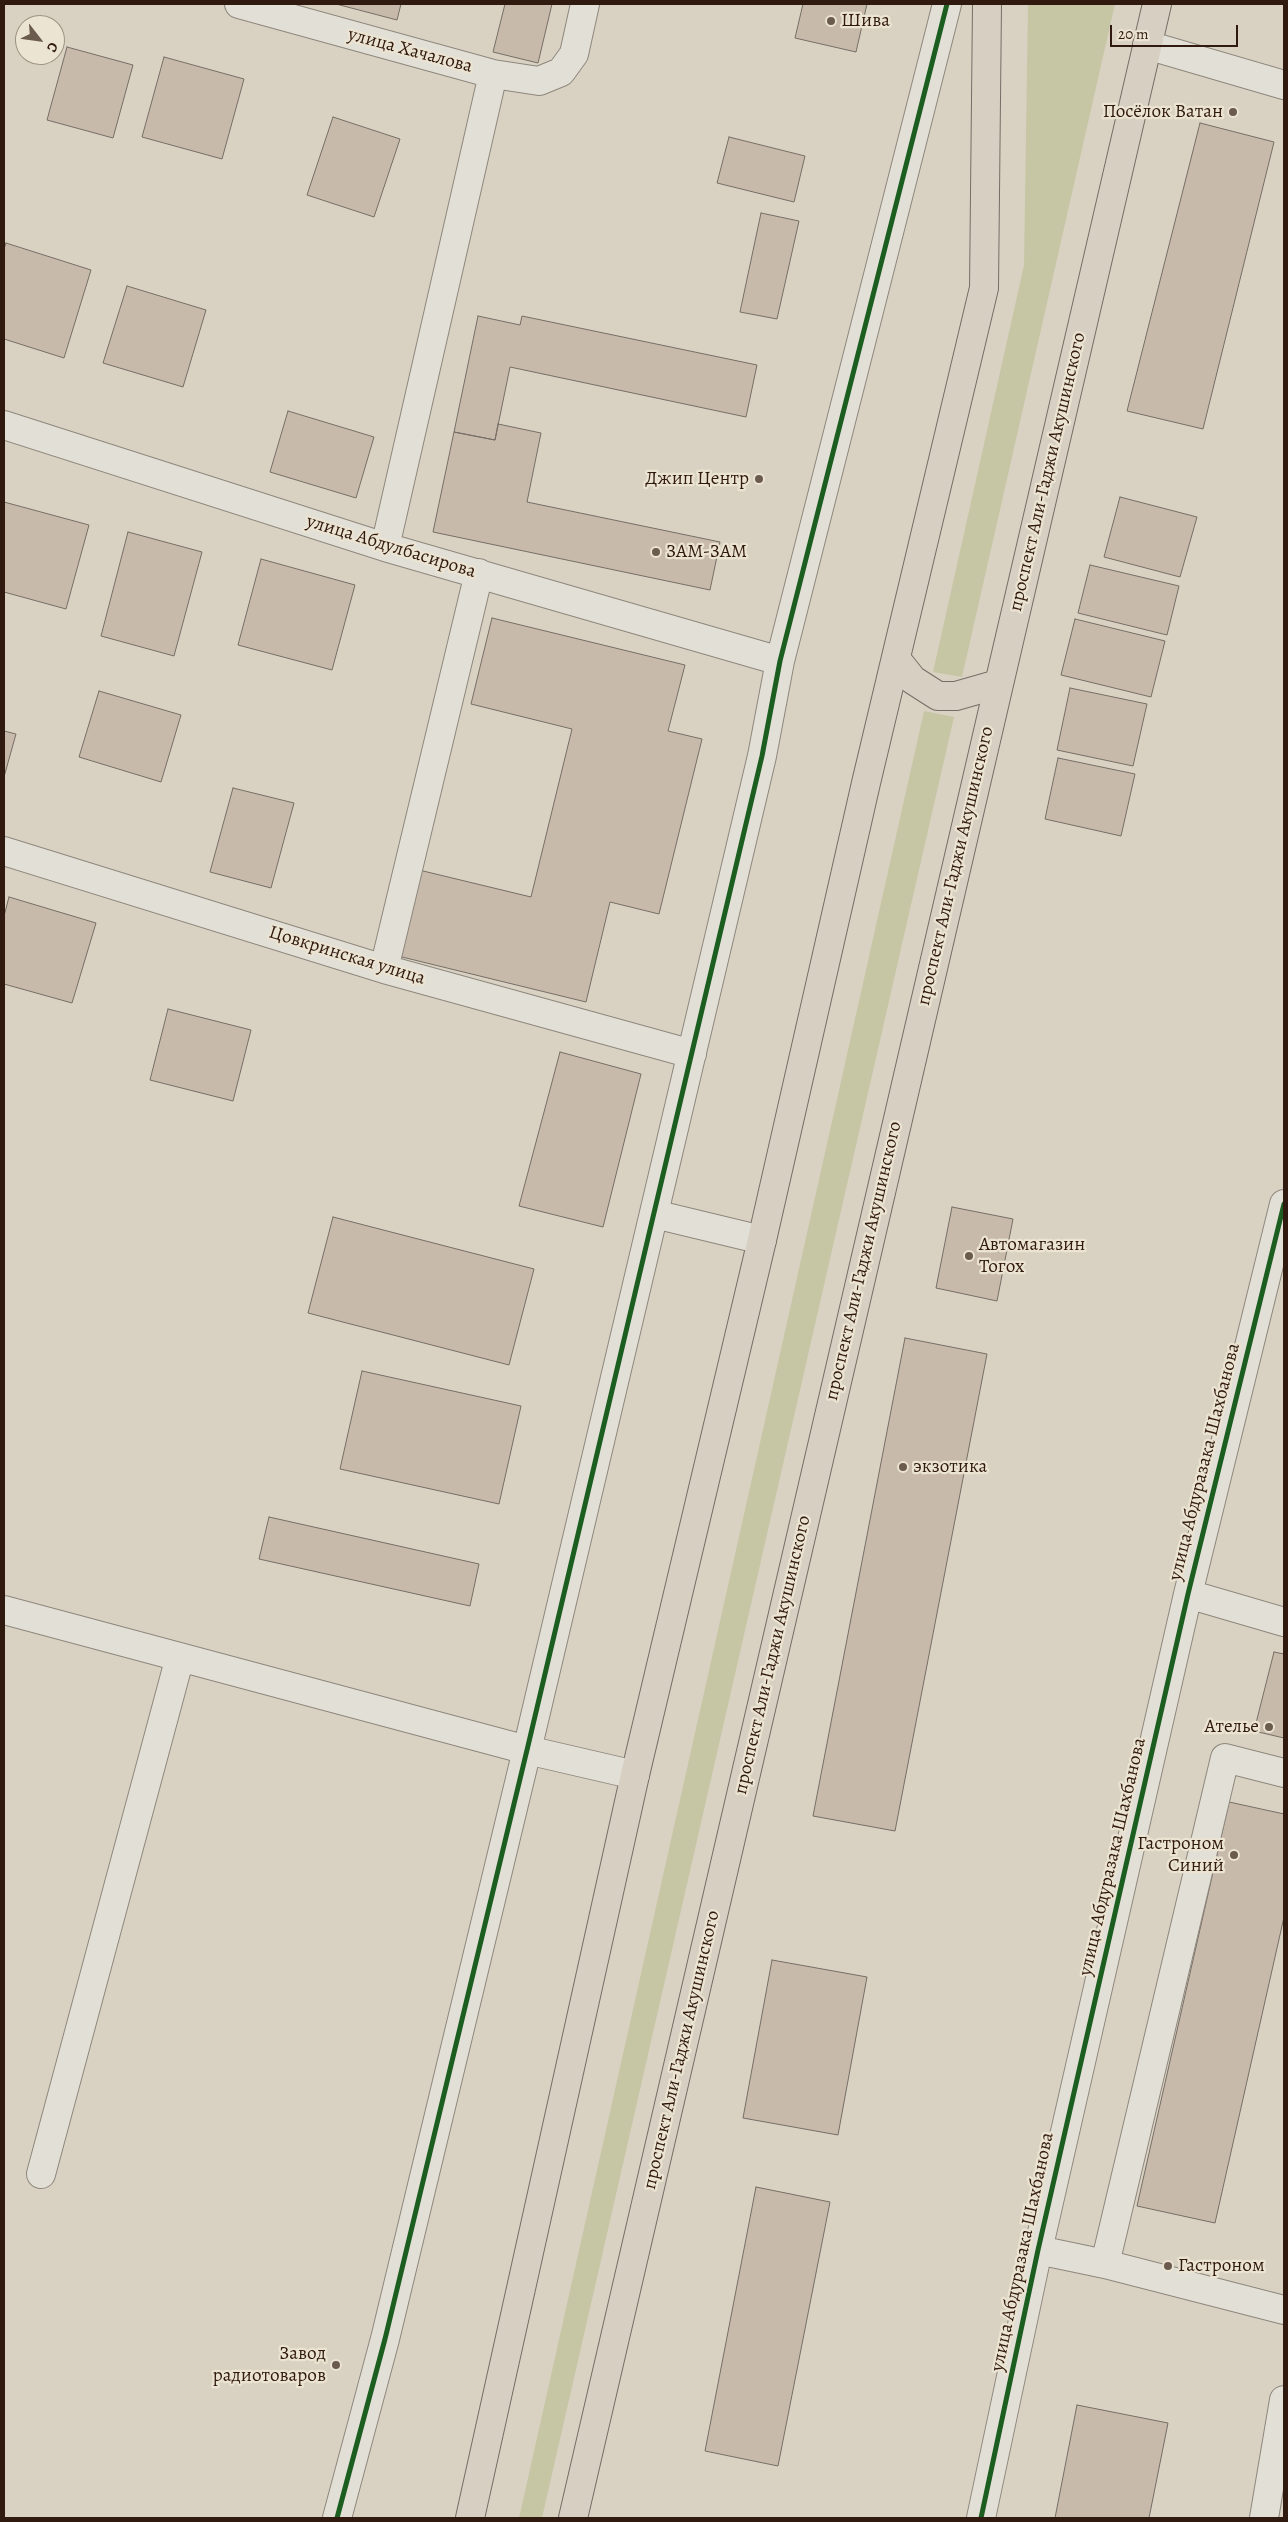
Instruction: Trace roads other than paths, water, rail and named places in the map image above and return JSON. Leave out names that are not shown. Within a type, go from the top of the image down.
[{"type":"highway","points":[[470,2518],[635,1775],[762,1240],[866,783],[897,660],[984,288],[987,4]]},
{"type":"highway","name":"проспект Али-Гаджи Акушинского","points":[[573,2518],[1157,4]]},
{"type":"highway","points":[[897,660],[913,680],[938,696],[956,696],[998,684]]},
{"type":"street","name":"улица Хачалова","points":[[239,4],[493,74],[539,81],[561,72],[574,54],[585,4]]},
{"type":"street","points":[[337,2518],[385,2339],[528,1750],[762,756],[780,661],[947,4]]},
{"type":"street","points":[[1147,45],[1284,85]]},
{"type":"street","points":[[385,547],[493,74]]},
{"type":"street","name":"улица Абдулбасирова","points":[[4,425],[385,547],[780,661]]},
{"type":"street","points":[[384,969],[478,573]]},
{"type":"street","name":"Цовкринская улица","points":[[4,851],[384,969],[692,1054]]},
{"type":"street","name":"улица Абдуразака Шахбанова","points":[[981,2518],[1038,2250],[1188,1594],[1284,1204]]},
{"type":"street","points":[[654,1214],[762,1240]]},
{"type":"street","points":[[1188,1594],[1284,1622]]},
{"type":"street","points":[[4,1610],[528,1750],[635,1775]]},
{"type":"street","points":[[41,2174],[180,1657]]},
{"type":"street","points":[[1105,2264],[1225,1758],[1284,1773]]},
{"type":"street","points":[[1038,2250],[1105,2264],[1284,2310]]},
{"type":"street","points":[[1264,2518],[1284,2400]]},
{"type":"place","name":"Шива","points":[[831,21]]},
{"type":"place","name":"Посёлок Ватан","points":[[1233,112]]},
{"type":"place","name":"Джип Центр","points":[[759,479]]},
{"type":"place","name":"ЗАМ-ЗАМ","points":[[656,552]]},
{"type":"place","name":"Автомагазин Тогох","points":[[969,1256]]},
{"type":"place","name":"экзотика","points":[[903,1467]]},
{"type":"place","name":"Ателье","points":[[1269,1727]]},
{"type":"place","name":"Гастроном Синий","points":[[1234,1855]]},
{"type":"place","name":"Гастроном","points":[[1168,2266]]},
{"type":"place","name":"Завод радиотоваров","points":[[336,2365]]}]
